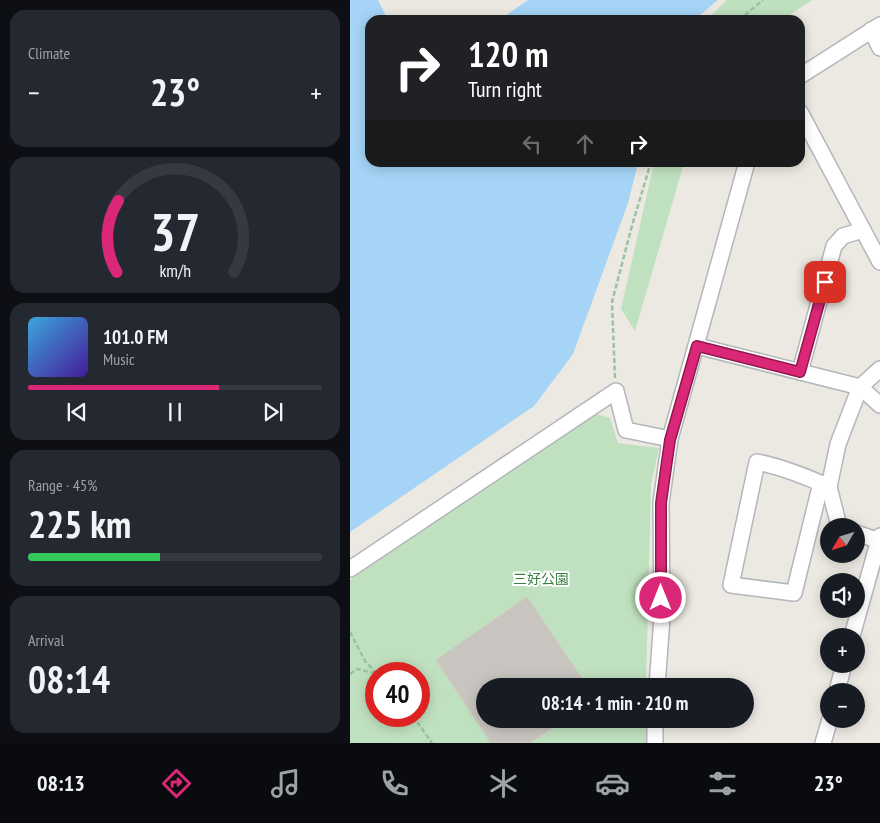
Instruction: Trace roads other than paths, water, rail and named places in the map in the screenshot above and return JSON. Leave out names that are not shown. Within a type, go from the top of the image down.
[{"type":"street","points":[[805,73],[875,28],[880,48]]},
{"type":"street","points":[[805,121],[880,262]]},
{"type":"street","points":[[658,678],[662,617],[661,503],[670,440],[746,167]]},
{"type":"street","points":[[800,372],[834,246],[843,236],[863,230]]},
{"type":"street","points":[[697,346],[860,387],[880,404]]},
{"type":"street","points":[[836,518],[825,485],[785,468],[757,462],[731,585],[794,594],[825,485],[838,444],[860,387],[880,369]]},
{"type":"street","points":[[350,569],[616,391],[626,430],[670,440]]},
{"type":"street","points":[[854,628],[878,538],[865,535]]},
{"type":"street","points":[[655,728],[655,743]]},
{"type":"street","points":[[823,743],[827,728]]},
{"type":"water","points":[[350,0],[378,0],[386,15],[365,15],[365,167],[637,167],[628,203],[573,354],[534,406],[350,532]]},
{"type":"water","points":[[528,0],[718,0],[700,15],[506,15]]},
{"type":"park label","name":"三好公園","points":[[541,579]]}]
